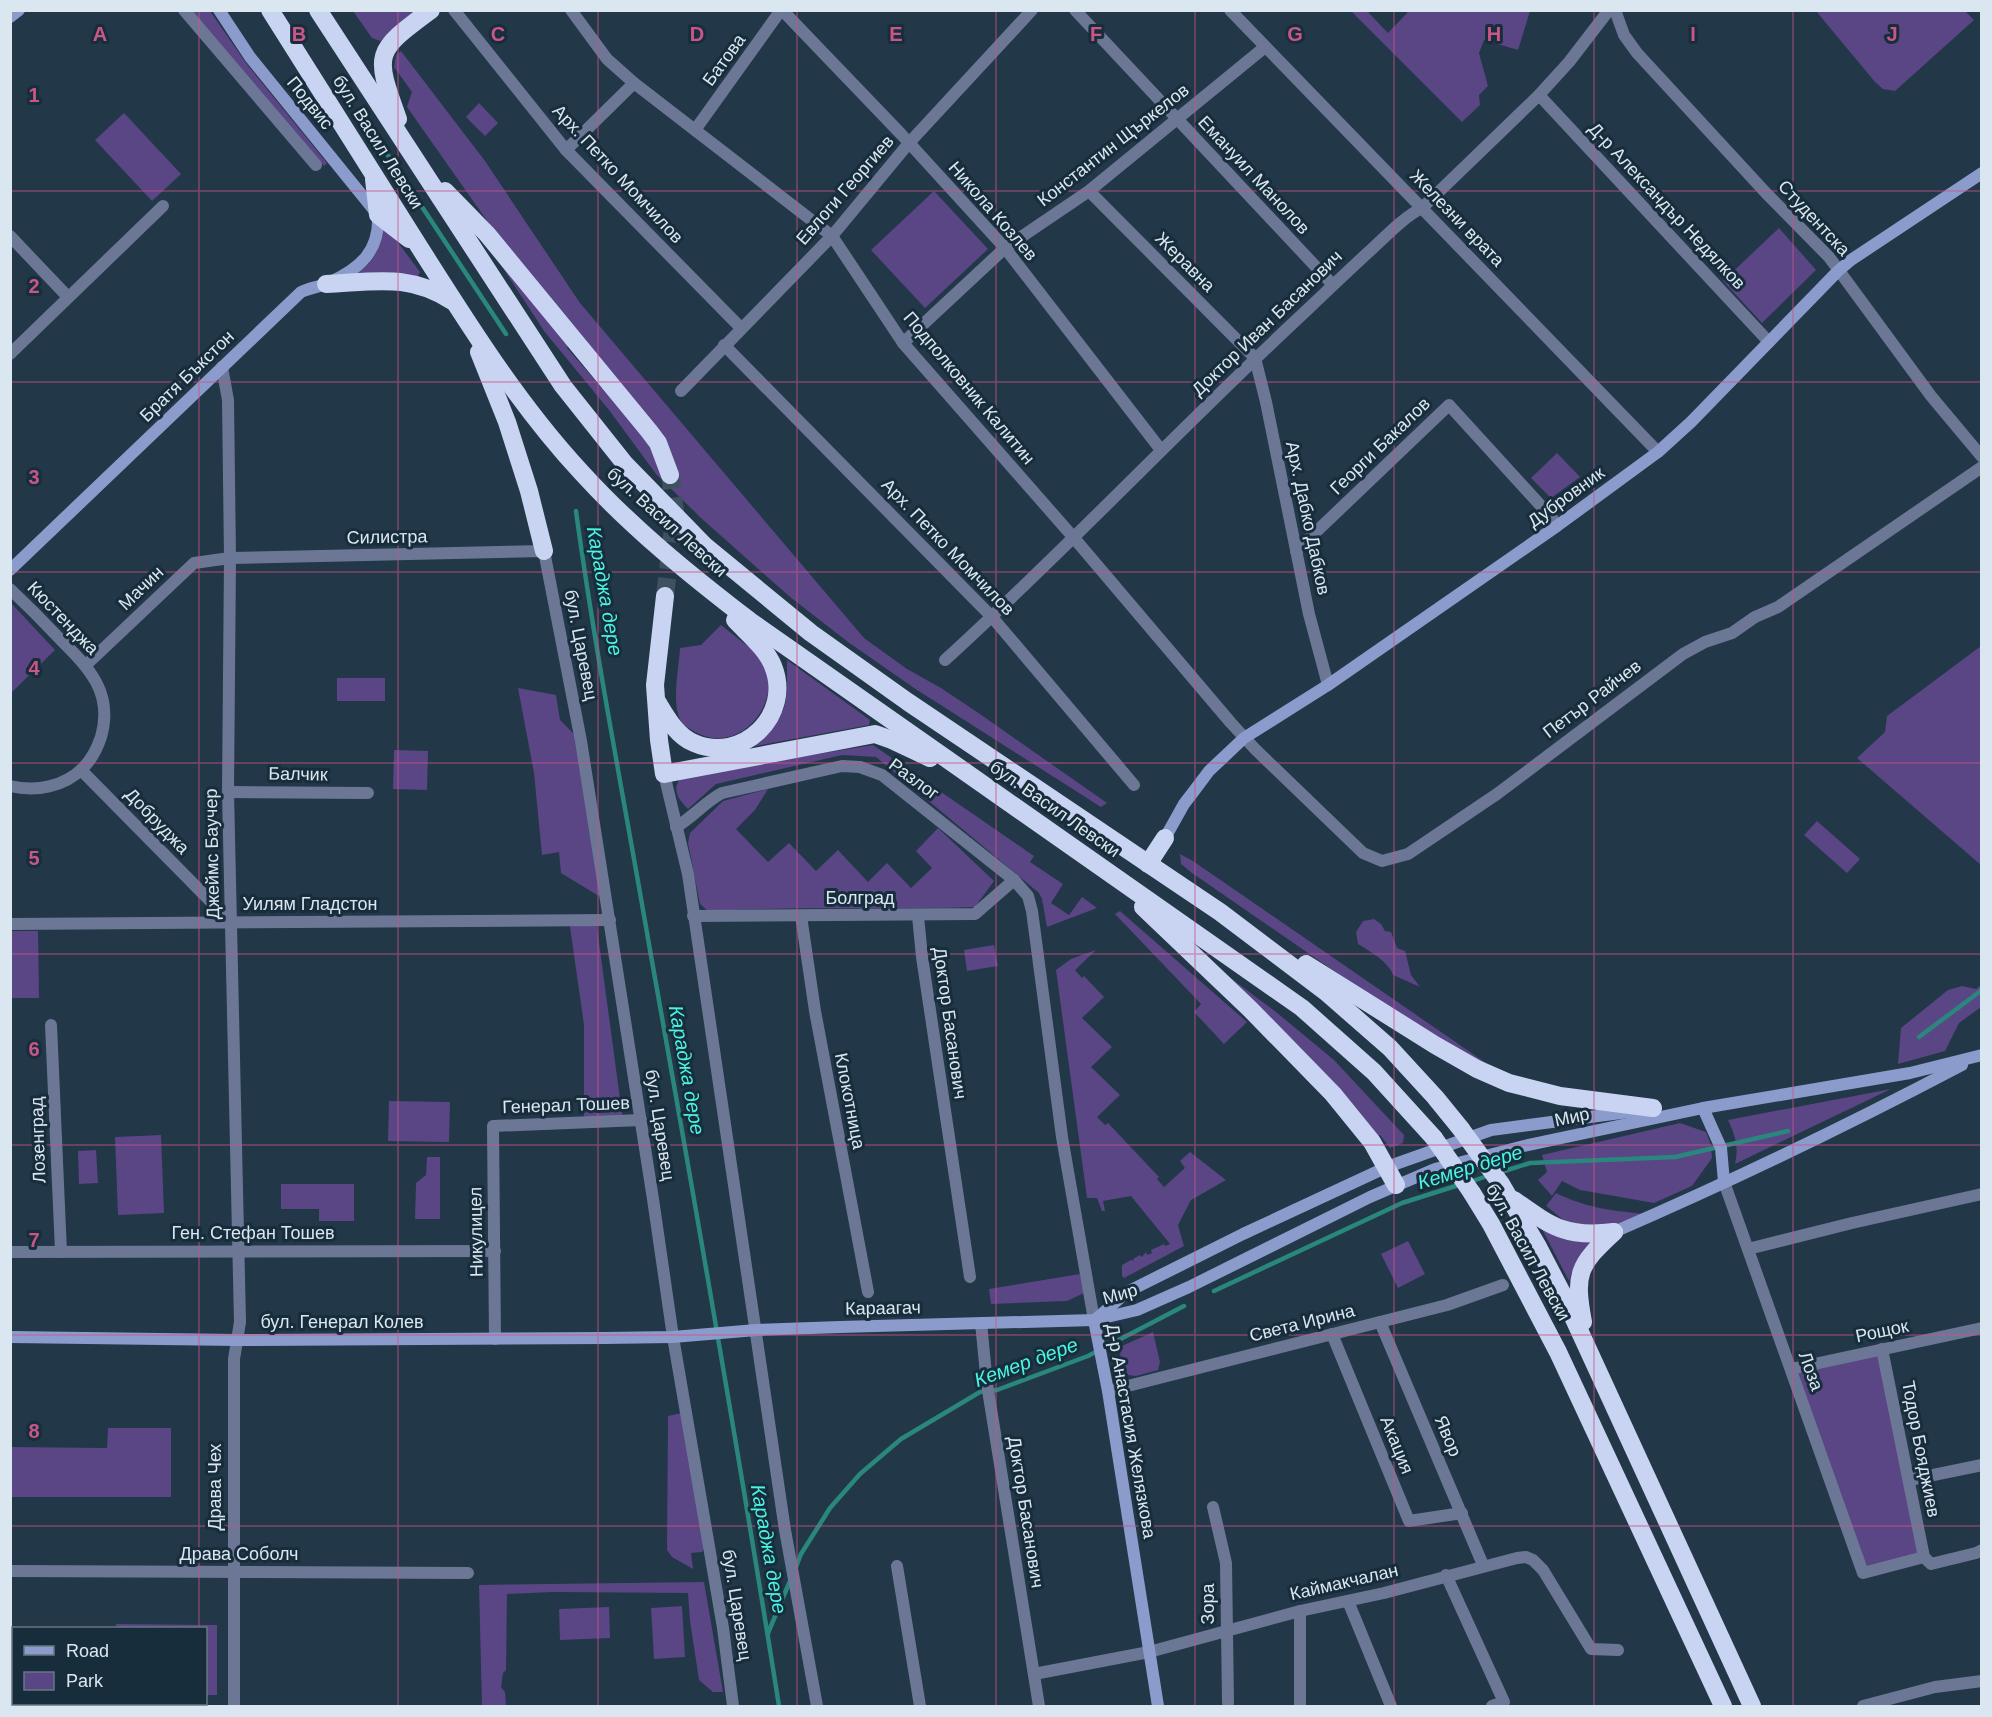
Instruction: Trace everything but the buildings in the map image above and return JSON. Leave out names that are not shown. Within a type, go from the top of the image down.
[{"type":"highway","name":"бул. Васил Левски","points":[[270,10],[461,312],[518,396],[579,471],[619,512],[694,578],[750,621],[1302,1008],[1374,1072],[1434,1138],[1472,1193],[1512,1282],[1558,1352],[1723,1707]]},
{"type":"highway","name":"бул. Васил Левски","points":[[318,10],[542,354],[584,414],[625,464],[705,546],[811,633],[908,702],[1221,912],[1369,1028],[1420,1080],[1461,1129],[1504,1189],[1547,1264],[1752,1707]]},
{"type":"highway","points":[[431,10],[393,39],[383,59],[384,81],[412,155],[487,234],[649,431],[658,443],[670,475]]},
{"type":"highway","points":[[372,172],[378,214],[420,248]]},
{"type":"highway","points":[[326,284],[376,281],[411,283],[430,289],[461,312],[507,422],[529,491],[544,551]]},
{"type":"highway","points":[[655,700],[670,723],[684,737],[693,743],[715,749],[746,741],[759,733],[772,716],[777,684],[770,658],[694,578]]},
{"type":"highway","points":[[665,596],[655,700],[664,774],[875,734],[978,782]]},
{"type":"highway","points":[[1148,864],[1166,838]]},
{"type":"highway","points":[[1098,865],[1313,1072],[1372,1142],[1396,1185]]},
{"type":"highway","points":[[1221,912],[1477,1069],[1509,1083],[1560,1096],[1653,1108]]},
{"type":"highway","points":[[1504,1189],[1554,1227],[1581,1234],[1614,1232]]},
{"type":"highway","points":[[1590,1353],[1578,1298],[1578,1282],[1588,1257],[1614,1232]]},
{"type":"street","points":[[10,17],[19,10]]},
{"type":"street","points":[[184,10],[316,165]]},
{"type":"street","name":"Подвис","points":[[219,10],[250,57],[378,214]]},
{"type":"street","name":"Арх. Петко Момчилов","points":[[454,10],[566,150],[741,328]]},
{"type":"street","name":"Подполковник Калитин","points":[[571,10],[607,59],[634,83],[832,236],[903,343],[1074,538],[1244,738]]},
{"type":"street","name":"Батова","points":[[695,130],[781,10]]},
{"type":"street","name":"Никола Козлев","points":[[781,10],[909,143],[1005,248],[1161,450]]},
{"type":"street","name":"Евлоги Георгиев","points":[[681,391],[832,236],[909,143],[1032,10]]},
{"type":"street","name":"Емануил Манолов","points":[[1075,10],[1333,285]]},
{"type":"street","name":"Железни врата","points":[[1230,10],[1658,452]]},
{"type":"street","name":"Доктор Иван Басанович","points":[[945,660],[1074,538],[1255,358],[1412,213],[1422,208],[1539,95],[1569,62],[1609,10]]},
{"type":"street","name":"Студентска","points":[[1615,10],[1624,35],[1637,53],[1766,193],[1829,257],[1931,396],[1982,457]]},
{"type":"street","name":"Константин Щъркелов","points":[[903,343],[1005,248],[1089,191],[1265,47]]},
{"type":"street","points":[[566,150],[634,83]]},
{"type":"street","name":"Д-р Александър Недялков","points":[[1539,95],[1769,342]]},
{"type":"street","name":"Дубровник","points":[[1166,838],[1194,790],[1209,771],[1244,738],[1328,685],[1557,526],[1658,452],[1691,422],[1838,271],[1982,173]]},
{"type":"street","name":"Жеравна","points":[[1089,191],[1255,358]]},
{"type":"street","points":[[10,354],[163,206]]},
{"type":"street","name":"Братя Бъкстон","points":[[10,570],[301,292],[326,284],[352,269],[372,250],[378,236],[378,214]]},
{"type":"street","points":[[10,236],[68,297]]},
{"type":"street","name":"Арх. Петко Момчилов","points":[[724,345],[992,617],[1134,785]]},
{"type":"street","name":"Арх. Дабко Дабков","points":[[1255,358],[1296,551],[1328,685]]},
{"type":"street","name":"Джеймс Баучер","points":[[222,367],[228,400],[230,558],[228,792],[240,1322],[237,1340]]},
{"type":"street","name":"Георги Бакалов","points":[[1296,551],[1449,405],[1557,526]]},
{"type":"street","name":"Петър Райчев","points":[[1244,738],[1363,853],[1382,861],[1408,854],[1497,794],[1683,654],[1705,642],[1732,633],[1755,617],[1778,607],[1982,466]]},
{"type":"street","name":"Силистра","points":[[230,558],[544,551]]},
{"type":"street","name":"бул. Царевец","points":[[544,551],[579,730],[673,1337],[723,1628],[733,1707]]},
{"type":"street","name":"Мачин","points":[[86,665],[194,563],[230,558]]},
{"type":"street","name":"Кюстенджа","points":[[10,589],[86,665],[96,680],[103,698],[105,724],[98,748],[81,770]]},
{"type":"street","name":"Разлог","points":[[676,827],[692,818],[713,797],[722,793],[833,768],[860,767],[882,775],[1014,880],[1028,896],[1032,911]]},
{"type":"street","points":[[10,786],[32,789],[51,786],[67,780],[81,770]]},
{"type":"street","name":"Добруджа","points":[[81,770],[232,923]]},
{"type":"street","points":[[664,774],[688,874],[789,1546],[817,1707]]},
{"type":"street","name":"Балчик","points":[[228,792],[368,793]]},
{"type":"street","name":"Болград","points":[[693,916],[975,914],[1014,880]]},
{"type":"street","name":"Д-р Анастасия Желязкова","points":[[1032,911],[1062,1137],[1108,1391],[1158,1707]]},
{"type":"street","name":"Клокотница","points":[[801,916],[815,1011],[868,1292]]},
{"type":"street","name":"Доктор Басанович","points":[[918,916],[970,1277]]},
{"type":"street","name":"Уилям Гладстон","points":[[10,924],[610,920]]},
{"type":"street","name":"Лозенград","points":[[51,1025],[61,1252]]},
{"type":"street","name":"Мир","points":[[1094,1320],[1137,1310],[1189,1287],[1396,1185],[1435,1169],[1524,1146],[1703,1108],[1910,1073],[1980,1055]]},
{"type":"street","name":"Мир","points":[[1614,1232],[1902,1096],[1980,1055]]},
{"type":"street","name":"Мир","points":[[1094,1320],[1127,1292],[1244,1234],[1386,1167],[1491,1130],[1653,1108],[1703,1108]]},
{"type":"street","points":[[1703,1108],[1721,1148],[1724,1182]]},
{"type":"street","name":"Генерал Тошев","points":[[493,1126],[640,1120]]},
{"type":"street","name":"Никулицел","points":[[493,1126],[495,1339]]},
{"type":"street","name":"Лоза","points":[[1724,1182],[1863,1573],[1924,1557]]},
{"type":"street","points":[[1748,1249],[1982,1194]]},
{"type":"street","name":"Ген. Стефан Тошев","points":[[10,1252],[495,1251]]},
{"type":"street","name":"Света Ирина","points":[[1108,1391],[1447,1305],[1512,1282]]},
{"type":"street","name":"Караагач","points":[[673,1337],[756,1330],[1094,1320]]},
{"type":"street","name":"Явор","points":[[1380,1322],[1483,1565]]},
{"type":"street","name":"Доктор Басанович","points":[[981,1323],[987,1389],[1039,1707]]},
{"type":"street","name":"Рощок","points":[[1791,1369],[1982,1328]]},
{"type":"street","name":"Акация","points":[[1332,1334],[1409,1521],[1461,1513]]},
{"type":"street","name":"бул. Генерал Колев","points":[[10,1337],[237,1340],[673,1337]]},
{"type":"street","name":"Драва Чех","points":[[234,1707],[234,1359],[237,1340]]},
{"type":"street","name":"Тодор Бояджиев","points":[[1882,1349],[1924,1557]]},
{"type":"street","points":[[1909,1480],[1982,1465]]},
{"type":"street","name":"Зора","points":[[1213,1507],[1226,1563],[1228,1702]]},
{"type":"street","points":[[1924,1557],[1931,1564],[1982,1550]]},
{"type":"street","name":"Каймакчалан","points":[[1034,1674],[1149,1652],[1300,1611],[1348,1601],[1483,1565],[1526,1557],[1533,1560],[1543,1570],[1591,1649],[1618,1650]]},
{"type":"street","points":[[897,1566],[920,1707]]},
{"type":"street","name":"Драва Соболч","points":[[10,1571],[468,1573]]},
{"type":"street","points":[[1446,1575],[1504,1702],[1491,1707]]},
{"type":"street","points":[[1348,1601],[1391,1707]]},
{"type":"street","points":[[1300,1611],[1300,1707]]},
{"type":"street","points":[[1863,1707],[1935,1687],[1982,1681]]},
{"type":"green space","points":[[192,11],[210,11],[246,63],[327,163],[324,166]]},
{"type":"green space","points":[[353,11],[421,11],[380,41],[372,38]]},
{"type":"green space","points":[[1351,11],[1367,11],[1388,33],[1409,11],[1530,11],[1518,50],[1484,40],[1479,53],[1488,86],[1479,95],[1480,105],[1462,122]]},
{"type":"green space","points":[[1816,11],[1965,11],[1974,20],[1895,91],[1883,89],[1875,82]]},
{"type":"green space","points":[[401,51],[485,161],[580,303],[864,638],[907,669],[980,714],[1107,803],[1101,807],[914,688],[848,642],[790,597],[701,518],[656,474],[609,410],[544,331],[497,259],[568,346],[567,348],[602,388],[604,387],[676,474],[490,225],[407,107],[412,92],[394,67],[396,55]]},
{"type":"green space","points":[[479,103],[498,123],[485,136],[466,117]]},
{"type":"green space","points":[[124,113],[181,174],[152,201],[95,140]]},
{"type":"green space","points":[[934,191],[988,249],[925,308],[871,250]]},
{"type":"green space","points":[[385,225],[420,272],[418,276],[412,279],[346,280],[373,258],[380,245]]},
{"type":"green space","points":[[1779,228],[1816,270],[1762,323],[1723,281]]},
{"type":"green space","points":[[1557,453],[1580,477],[1551,498],[1531,478]]},
{"type":"green space","points":[[11,603],[55,650],[11,693]]},
{"type":"green space","points":[[721,625],[745,644],[759,650],[769,685],[762,710],[754,721],[745,730],[721,738],[708,737],[695,732],[681,721],[676,706],[676,686],[680,648],[701,645]]},
{"type":"green space","points":[[1981,646],[1981,865],[1857,758],[1885,732],[1887,716]]},
{"type":"green space","points":[[787,660],[870,720],[869,725],[745,748],[770,729],[782,712],[787,691]]},
{"type":"green space","points":[[337,678],[385,678],[385,701],[337,701]]},
{"type":"green space","points":[[518,688],[556,695],[560,720],[581,741],[607,901],[561,873],[559,852],[542,855],[534,773]]},
{"type":"green space","points":[[873,745],[1034,856],[1030,862],[1063,884],[1051,903],[1069,915],[1082,897],[1097,908],[1047,927],[1039,893],[876,757],[842,755],[716,784],[688,809],[680,799],[676,788],[679,780],[688,775]]},
{"type":"green space","points":[[394,750],[428,751],[427,790],[393,789]]},
{"type":"green space","points":[[768,789],[755,810],[736,829],[768,862],[789,843],[816,871],[838,850],[868,882],[887,863],[911,888],[932,868],[916,851],[938,828],[994,881],[975,907],[708,911],[700,904],[688,843],[690,833],[723,801]]},
{"type":"green space","points":[[1817,821],[1860,859],[1847,873],[1804,835]]},
{"type":"green space","points":[[1180,854],[1486,1063],[1486,1066],[1363,991],[1192,873],[1181,864]]},
{"type":"green space","points":[[1120,911],[1247,1022],[1224,1044],[1194,1012],[1201,1004],[1115,914]]},
{"type":"green space","points":[[1374,919],[1385,931],[1391,932],[1397,948],[1405,951],[1411,975],[1420,987],[1393,975],[1391,970],[1373,953],[1358,944],[1356,932],[1363,921]]},
{"type":"green space","points":[[569,920],[596,920],[623,1121],[584,1123],[584,1025]]},
{"type":"green space","points":[[10,931],[38,931],[39,998],[11,998]]},
{"type":"green space","points":[[994,945],[998,966],[967,971],[964,950]]},
{"type":"green space","points":[[1096,950],[1075,970],[1104,997],[1082,1018],[1112,1047],[1091,1067],[1120,1095],[1097,1117],[1105,1125],[1108,1123],[1159,1177],[1157,1179],[1164,1187],[1185,1168],[1180,1161],[1190,1152],[1226,1180],[1191,1200],[1178,1225],[1184,1246],[1124,1278],[1122,1265],[1131,1260],[1134,1261],[1133,1259],[1140,1255],[1142,1257],[1146,1252],[1147,1255],[1152,1253],[1151,1250],[1164,1244],[1165,1246],[1170,1244],[1131,1196],[1103,1201],[1105,1211],[1102,1211],[1097,1198],[1087,1198],[1056,970],[1071,959]]},
{"type":"green space","points":[[1216,967],[1334,1060],[1404,1135],[1403,1143],[1390,1148],[1380,1135],[1372,1137]]},
{"type":"green space","points":[[1981,985],[1981,1007],[1959,1023],[1945,1051],[1898,1064],[1901,1028],[1948,990],[1962,986],[1976,989]]},
{"type":"green space","points":[[1891,1089],[1735,1164],[1736,1141],[1728,1120]]},
{"type":"green space","points":[[389,1101],[450,1102],[449,1142],[388,1141]]},
{"type":"green space","points":[[1680,1123],[1706,1132],[1711,1145],[1712,1158],[1692,1186],[1654,1203],[1580,1190],[1562,1181],[1552,1196],[1538,1180],[1547,1172],[1542,1155]]},
{"type":"green space","points":[[161,1135],[164,1213],[118,1215],[115,1137]]},
{"type":"green space","points":[[96,1150],[98,1183],[79,1184],[78,1151]]},
{"type":"green space","points":[[427,1157],[440,1157],[440,1219],[415,1219],[416,1183],[426,1175]]},
{"type":"green space","points":[[281,1184],[354,1184],[354,1221],[319,1221],[319,1209],[281,1209]]},
{"type":"green space","points":[[1556,1193],[1588,1205],[1643,1214],[1597,1228],[1578,1226],[1567,1222],[1546,1206]]},
{"type":"green space","points":[[1541,1227],[1600,1238],[1580,1256],[1569,1281]]},
{"type":"green space","points":[[1408,1241],[1425,1274],[1398,1288],[1381,1254]]},
{"type":"green space","points":[[1080,1274],[1084,1293],[1067,1301],[991,1304],[989,1289]]},
{"type":"green space","points":[[1153,1332],[1160,1362],[1158,1370],[1136,1376],[1128,1375],[1121,1361],[1122,1346]]},
{"type":"green space","points":[[1882,1349],[1924,1557],[1863,1573],[1791,1369]]},
{"type":"green space","points":[[686,1412],[708,1542],[702,1552],[691,1553],[693,1569],[672,1557],[667,1550],[668,1416]]},
{"type":"green space","points":[[108,1428],[171,1428],[171,1497],[11,1497],[11,1447],[107,1448]]},
{"type":"green space","points":[[704,1582],[723,1692],[713,1692],[699,1680],[688,1593],[507,1594],[506,1670],[503,1673],[501,1687],[505,1692],[506,1706],[482,1706],[479,1585]]},
{"type":"green space","points":[[682,1606],[685,1657],[654,1659],[651,1608]]},
{"type":"green space","points":[[609,1607],[610,1638],[560,1640],[559,1609]]},
{"type":"green space","points":[[116,1624],[217,1625],[217,1695],[207,1695],[207,1627],[116,1627]]},
{"type":"waterway","name":"Караджа дере","points":[[366,122],[506,334]]},
{"type":"waterway","name":"Караджа дере","points":[[576,511],[602,676],[716,1328],[779,1706]]},
{"type":"waterway","name":"Кемер дере","points":[[1919,1037],[1982,990]]},
{"type":"waterway","name":"Кемер дере","points":[[1498,1173],[1530,1163],[1675,1157],[1788,1131]]},
{"type":"waterway","name":"Кемер дере","points":[[1470,1182],[1490,1175]]},
{"type":"waterway","name":"Кемер дере","points":[[1214,1291],[1402,1203],[1462,1184]]},
{"type":"waterway","name":"Кемер дере","points":[[796,1567],[801,1554],[830,1508],[860,1474],[901,1439],[980,1392],[997,1390],[1088,1356],[1184,1306]]},
{"type":"waterway","name":"Кемер дере","points":[[768,1633],[790,1581]]},
{"type":"tunnel","points":[[665,596],[675,511],[670,475]]}]
